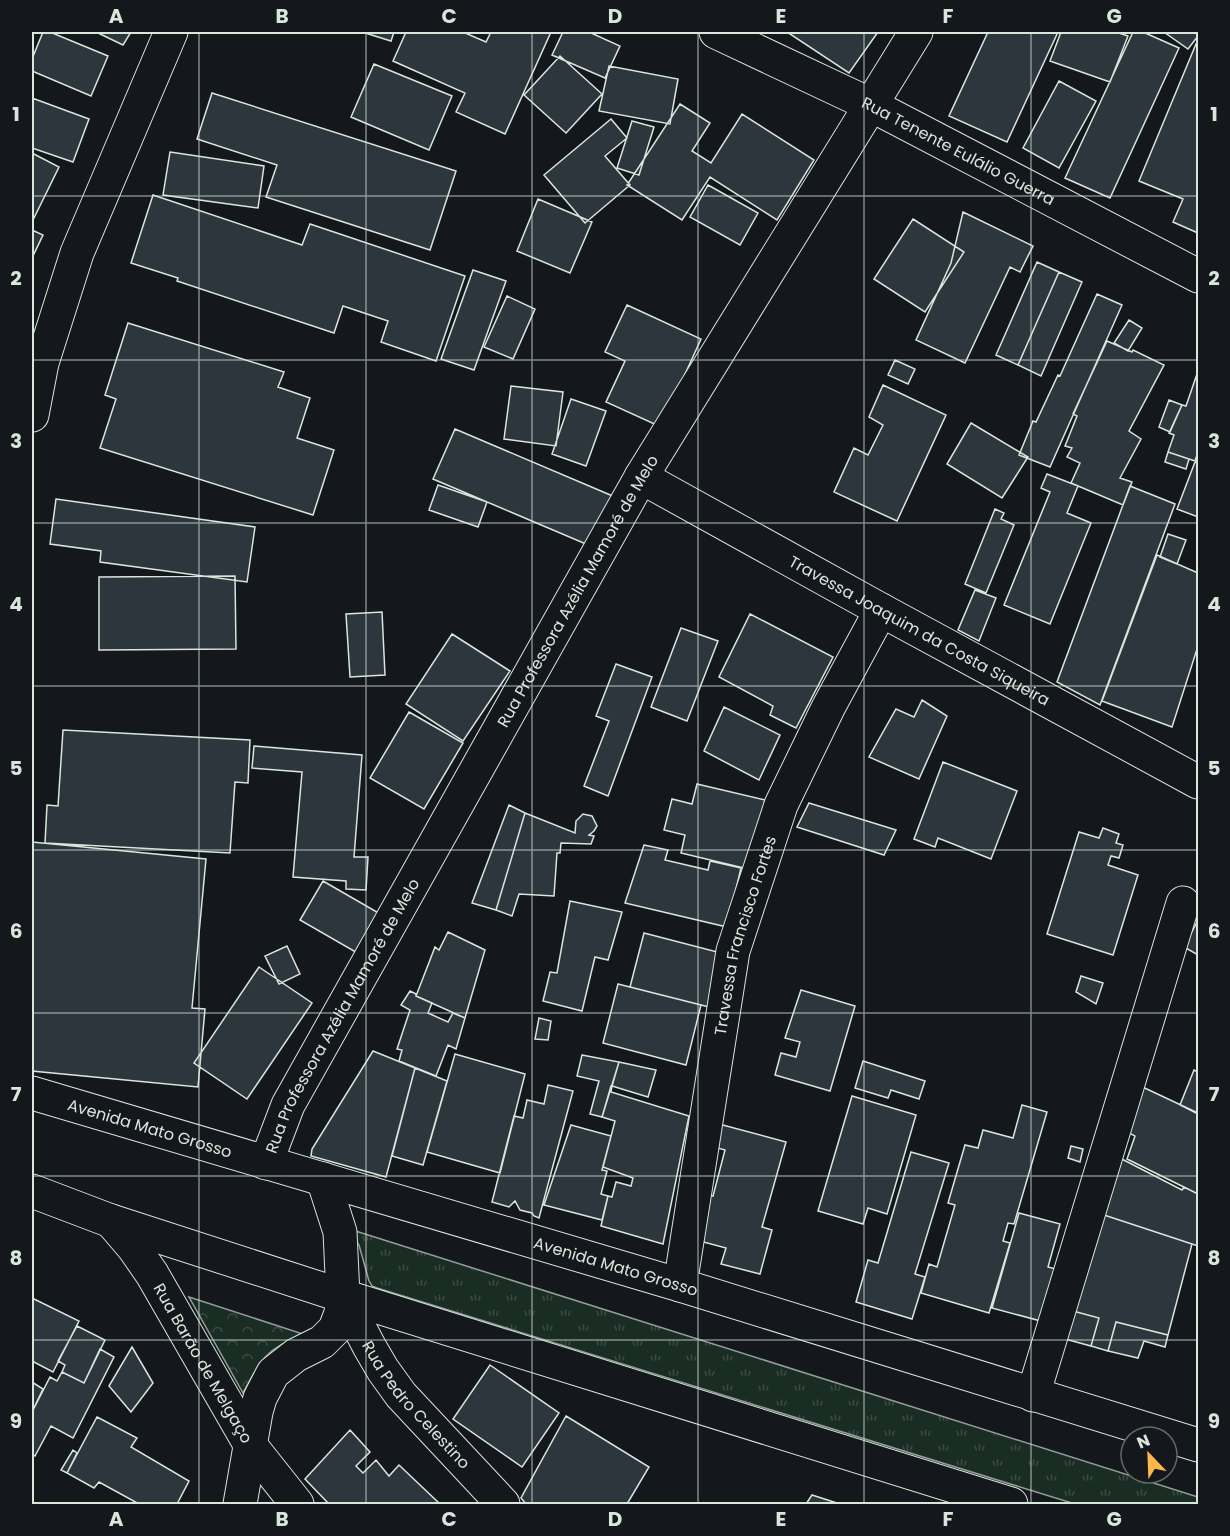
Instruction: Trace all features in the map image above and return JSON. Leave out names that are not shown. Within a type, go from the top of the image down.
[{"type":"street","points":[[32,415],[37,360],[77,253],[171,32]]},
{"type":"street","name":"Rua Tenente Eulálio Guerra","points":[[716,32],[871,105],[1198,276]]},
{"type":"street","name":"Rua Professora Azélia Mamoré de Melo","points":[[266,1163],[288,1105],[641,477],[916,32]]},
{"type":"street","name":"Travessa Joaquim da Costa Siqueira","points":[[641,477],[1198,782]]},
{"type":"street","name":"Travessa Francisco Fortes","points":[[680,1285],[733,951],[781,805],[828,708],[881,610]]},
{"type":"street","points":[[1033,1395],[1183,903]]},
{"type":"street","name":"Avenida Mato Grosso","points":[[32,1093],[680,1285],[1198,1445]]},
{"type":"street","points":[[240,1504],[256,1412],[260,1398],[273,1373],[296,1355],[322,1342],[335,1329],[341,1314],[343,1296],[340,1232],[323,1179]]},
{"type":"street","points":[[32,1191],[111,1221],[343,1296],[1011,1504]]},
{"type":"street","name":"Rua Barão de Melgaço","points":[[111,1221],[152,1274],[251,1446],[297,1504]]},
{"type":"street","name":"Rua Pedro Celestino","points":[[343,1296],[373,1354],[401,1395],[503,1504]]},
{"type":"green space","points":[[346,1228],[1119,1472],[1119,1485],[1160,1485],[1198,1497],[1198,1504],[1075,1504],[377,1288],[369,1281],[359,1245]]},
{"type":"green space","points":[[189,1297],[303,1334],[266,1356],[243,1393]]},
{"type":"building","points":[[43,32],[50,32],[108,56],[91,96],[32,71],[32,59]]},
{"type":"building","points":[[96,32],[131,32],[123,45]]},
{"type":"building","points":[[362,32],[394,32],[391,41]]},
{"type":"building","points":[[406,32],[463,32],[486,42],[491,32],[551,32],[505,134],[456,112],[465,93],[393,61]]},
{"type":"building","points":[[563,32],[589,32],[620,46],[605,78],[552,55]]},
{"type":"building","points":[[787,32],[878,32],[849,73]]},
{"type":"building","points":[[988,32],[1058,32],[1007,142],[949,116]]},
{"type":"building","points":[[1061,32],[1116,32],[1128,36],[1110,82],[1050,61]]},
{"type":"building","points":[[1133,32],[1143,32],[1179,48],[1110,198],[1065,178]]},
{"type":"building","points":[[1164,32],[1198,32],[1198,36],[1188,49]]},
{"type":"building","points":[[1196,44],[1198,45],[1198,233],[1173,222],[1183,199],[1139,181]]},
{"type":"building","points":[[560,56],[602,94],[566,133],[524,95]]},
{"type":"building","points":[[374,64],[452,96],[429,150],[351,117]]},
{"type":"building","points":[[609,66],[678,79],[670,124],[599,111]]},
{"type":"building","points":[[1059,81],[1096,101],[1059,168],[1023,148]]},
{"type":"building","points":[[212,93],[456,171],[430,250],[266,197],[277,165],[197,139]]},
{"type":"building","points":[[32,98],[89,119],[73,162],[32,148]]},
{"type":"building","points":[[680,104],[710,123],[692,151],[711,163],[742,114],[814,160],[777,220],[710,177],[682,220],[627,185]]},
{"type":"building","points":[[611,119],[627,138],[605,156],[630,185],[585,223],[544,175]]},
{"type":"building","points":[[632,121],[654,127],[639,175],[617,168]]},
{"type":"building","points":[[170,152],[264,166],[258,208],[163,195]]},
{"type":"building","points":[[32,153],[59,167],[32,222]]},
{"type":"building","points":[[708,185],[758,213],[740,245],[690,217]]},
{"type":"building","points":[[153,195],[302,245],[310,224],[465,276],[436,361],[381,342],[388,321],[343,306],[334,333],[177,281],[178,278],[131,263]]},
{"type":"building","points":[[538,199],[592,222],[570,273],[517,251]]},
{"type":"building","points":[[963,212],[1033,246],[1020,272],[1010,267],[965,363],[916,340],[951,263]]},
{"type":"building","points":[[913,219],[964,252],[925,312],[874,279]]},
{"type":"building","points":[[32,230],[43,235],[32,258]]},
{"type":"building","points":[[1037,262],[1059,272],[1018,365],[996,355]]},
{"type":"building","points":[[473,270],[506,281],[474,370],[441,359]]},
{"type":"building","points":[[1059,272],[1082,282],[1041,376],[1018,365]]},
{"type":"building","points":[[1097,294],[1122,305],[1050,467],[1019,455],[1033,421],[1036,422],[1058,375],[1060,376]]},
{"type":"building","points":[[507,296],[535,309],[513,359],[484,347]]},
{"type":"building","points":[[627,305],[701,339],[661,427],[606,402],[625,361],[605,352]]},
{"type":"building","points":[[1129,320],[1142,328],[1128,351],[1114,343]]},
{"type":"building","points":[[128,323],[284,372],[278,387],[310,398],[297,438],[334,450],[313,515],[100,448],[116,399],[105,395]]},
{"type":"building","points":[[1107,341],[1164,365],[1129,431],[1141,439],[1120,478],[1132,482],[1123,505],[1071,483],[1080,463],[1067,457],[1072,448],[1065,446],[1077,416],[1073,414]]},
{"type":"building","points":[[895,360],[915,369],[908,384],[888,375]]},
{"type":"building","points":[[1198,371],[1198,452],[1195,461],[1168,452],[1174,435],[1169,433],[1182,405],[1186,406]]},
{"type":"building","points":[[883,385],[946,415],[897,521],[834,492],[854,448],[868,455],[883,425],[869,417]]},
{"type":"building","points":[[511,386],[563,392],[556,446],[504,439]]},
{"type":"building","points":[[571,399],[606,411],[586,466],[552,454]]},
{"type":"building","points":[[1169,400],[1182,405],[1170,432],[1159,427]]},
{"type":"building","points":[[971,423],[1028,457],[1002,498],[947,464]]},
{"type":"building","points":[[455,429],[615,497],[593,547],[433,479]]},
{"type":"building","points":[[1168,452],[1189,459],[1186,469],[1165,462]]},
{"type":"building","points":[[1195,462],[1198,463],[1198,517],[1177,509]]},
{"type":"building","points":[[1047,474],[1078,486],[1067,513],[1091,523],[1050,624],[1004,605],[1050,492],[1041,488]]},
{"type":"building","points":[[438,485],[487,502],[478,527],[429,510]]},
{"type":"building","points":[[1130,486],[1175,504],[1100,705],[1057,682]]},
{"type":"building","points":[[56,499],[255,527],[247,582],[100,562],[101,551],[50,544]]},
{"type":"building","points":[[995,509],[1004,513],[1001,519],[1014,525],[986,593],[965,584]]},
{"type":"building","points":[[1168,534],[1186,540],[1177,564],[1160,557]]},
{"type":"building","points":[[1157,555],[1198,573],[1198,646],[1172,727],[1102,701]]},
{"type":"building","points":[[235,576],[236,649],[99,650],[99,577]]},
{"type":"building","points":[[975,590],[996,598],[979,641],[958,630]]},
{"type":"building","points":[[382,612],[385,675],[350,677],[346,614]]},
{"type":"building","points":[[750,614],[833,657],[796,728],[770,715],[773,706],[719,677]]},
{"type":"building","points":[[681,628],[718,641],[687,721],[651,707]]},
{"type":"building","points":[[452,634],[510,671],[463,741],[406,704]]},
{"type":"building","points":[[616,664],[652,677],[608,796],[584,786],[609,721],[596,716]]},
{"type":"building","points":[[922,700],[947,716],[919,779],[869,757],[896,709],[914,717]]},
{"type":"building","points":[[724,707],[780,735],[759,780],[704,751]]},
{"type":"building","points":[[409,712],[463,743],[424,809],[370,778]]},
{"type":"building","points":[[63,730],[250,740],[248,783],[235,782],[230,853],[45,843],[47,805],[58,806]]},
{"type":"building","points":[[254,746],[362,755],[354,857],[368,857],[366,890],[346,889],[346,881],[293,877],[302,772],[252,768]]},
{"type":"building","points":[[943,762],[1017,791],[991,859],[938,838],[935,847],[914,839]]},
{"type":"building","points":[[697,784],[765,800],[748,869],[681,853],[685,835],[664,830],[672,799],[692,804]]},
{"type":"building","points":[[809,803],[896,830],[884,855],[797,827]]},
{"type":"building","points":[[509,805],[525,813],[496,910],[472,903]]},
{"type":"building","points":[[525,813],[575,833],[576,821],[583,814],[592,816],[597,826],[589,835],[594,836],[591,844],[561,843],[560,853],[557,853],[554,896],[519,894],[512,916],[496,910]]},
{"type":"building","points":[[1103,828],[1119,834],[1116,843],[1123,845],[1119,858],[1111,856],[1108,865],[1138,875],[1113,955],[1047,934],[1079,832],[1099,838]]},
{"type":"building","points":[[32,842],[206,859],[192,1008],[205,1009],[198,1087],[32,1071]]},
{"type":"building","points":[[644,845],[668,850],[665,860],[708,870],[710,861],[741,868],[727,927],[625,903]]},
{"type":"building","points":[[323,881],[389,919],[366,958],[300,920]]},
{"type":"building","points":[[570,901],[622,912],[608,960],[595,957],[582,1011],[543,1001],[550,972],[557,973]]},
{"type":"building","points":[[1198,920],[1198,955],[1184,947]]},
{"type":"building","points":[[448,932],[485,950],[465,1018],[416,996],[435,947],[439,950]]},
{"type":"building","points":[[644,933],[725,954],[713,1008],[630,987]]},
{"type":"building","points":[[287,946],[300,974],[279,984],[265,956]]},
{"type":"building","points":[[259,967],[312,1003],[247,1099],[194,1063]]},
{"type":"building","points":[[1081,976],[1103,983],[1096,1004],[1076,992]]},
{"type":"building","points":[[618,984],[701,1005],[686,1065],[603,1043]]},
{"type":"building","points":[[801,990],[855,1006],[830,1091],[775,1075],[781,1053],[796,1057],[800,1042],[785,1038]]},
{"type":"building","points":[[410,991],[432,1003],[428,1013],[448,1022],[453,1013],[465,1018],[456,1049],[448,1045],[436,1076],[399,1061],[402,1050],[397,1049],[410,1010],[401,1005]]},
{"type":"building","points":[[539,1018],[551,1021],[548,1040],[535,1039]]},
{"type":"building","points":[[373,1051],[415,1068],[386,1177],[311,1156],[312,1149]]},
{"type":"building","points":[[455,1054],[525,1074],[500,1173],[427,1152]]},
{"type":"building","points":[[582,1055],[619,1062],[602,1117],[590,1114],[599,1081],[577,1076]]},
{"type":"building","points":[[863,1061],[925,1081],[919,1099],[891,1090],[888,1098],[855,1088]]},
{"type":"building","points":[[619,1062],[656,1070],[648,1097],[612,1086]]},
{"type":"building","points":[[415,1068],[447,1081],[423,1165],[392,1156]]},
{"type":"building","points":[[1194,1070],[1198,1072],[1198,1114],[1180,1105]]},
{"type":"building","points":[[1134,1083],[1198,1113],[1198,1194],[1127,1159],[1135,1136],[1120,1128]]},
{"type":"building","points":[[548,1085],[573,1091],[539,1218],[532,1213],[520,1210],[515,1201],[509,1207],[492,1202],[514,1116],[523,1118],[527,1100],[544,1104]]},
{"type":"building","points":[[611,1086],[611,1092],[689,1116],[663,1244],[601,1226],[608,1196],[612,1197],[616,1182],[631,1186],[633,1178],[603,1167],[615,1121],[602,1117]]},
{"type":"building","points":[[852,1096],[916,1115],[887,1214],[868,1208],[863,1224],[818,1211]]},
{"type":"building","points":[[1022,1105],[1047,1112],[1014,1224],[1008,1223],[1003,1241],[1010,1243],[989,1313],[921,1293],[929,1264],[937,1267],[955,1205],[948,1203],[965,1145],[978,1148],[983,1130],[1013,1138]]},
{"type":"building","points":[[719,1124],[786,1142],[762,1227],[772,1230],[760,1274],[721,1264],[726,1248],[696,1240],[705,1194],[713,1196],[725,1150],[714,1147]]},
{"type":"building","points":[[571,1125],[611,1136],[602,1170],[607,1171],[601,1194],[608,1196],[602,1220],[544,1205]]},
{"type":"building","points":[[1071,1146],[1083,1149],[1080,1162],[1068,1158]]},
{"type":"building","points":[[911,1152],[949,1163],[915,1274],[925,1277],[912,1319],[856,1302],[868,1260],[878,1263]]},
{"type":"building","points":[[1114,1155],[1182,1190],[1184,1187],[1198,1194],[1198,1246],[1098,1213]]},
{"type":"building","points":[[1019,1213],[1060,1224],[1048,1267],[1067,1272],[1052,1324],[992,1308]]},
{"type":"building","points":[[1098,1213],[1192,1244],[1168,1335],[1116,1322],[1108,1351],[1091,1346],[1099,1318],[1073,1311]]},
{"type":"building","points":[[32,1298],[79,1321],[53,1372],[32,1361]]},
{"type":"building","points":[[1073,1311],[1099,1318],[1091,1346],[1065,1339]]},
{"type":"building","points":[[1116,1322],[1168,1335],[1165,1347],[1144,1341],[1138,1358],[1108,1351]]},
{"type":"building","points":[[77,1326],[105,1340],[84,1383],[62,1372],[65,1365],[58,1361]]},
{"type":"building","points":[[132,1347],[153,1383],[131,1412],[109,1386]]},
{"type":"building","points":[[100,1349],[114,1357],[73,1438],[51,1426],[35,1456],[32,1454],[32,1412],[50,1377],[57,1381],[62,1372],[84,1383]]},
{"type":"building","points":[[490,1365],[559,1413],[522,1467],[453,1419]]},
{"type":"building","points":[[32,1382],[43,1389],[32,1412]]},
{"type":"building","points":[[566,1416],[649,1467],[627,1504],[526,1504],[521,1498]]},
{"type":"building","points":[[97,1417],[137,1438],[131,1447],[189,1481],[177,1504],[139,1504],[99,1482],[94,1488],[67,1473]]},
{"type":"building","points":[[350,1430],[370,1452],[356,1466],[363,1473],[376,1460],[389,1476],[399,1465],[440,1504],[329,1504],[305,1479]]},
{"type":"building","points":[[73,1450],[77,1453],[67,1473],[61,1470]]},
{"type":"building","points":[[812,1495],[840,1504],[806,1504]]}]
